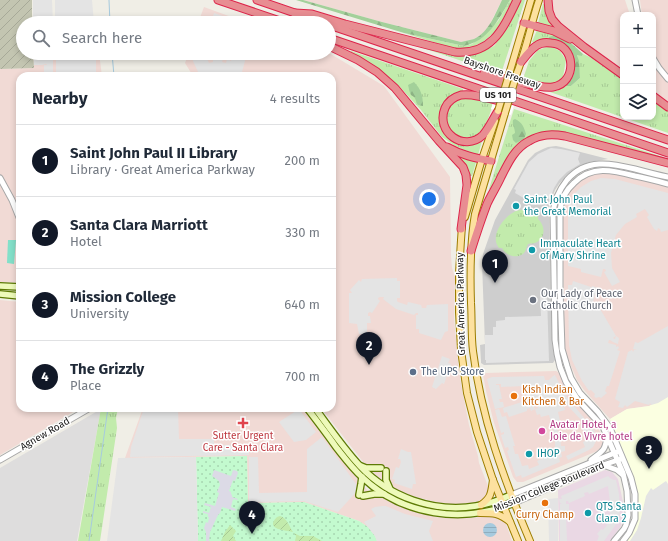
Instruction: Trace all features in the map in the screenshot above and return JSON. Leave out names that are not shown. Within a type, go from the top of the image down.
[{"type":"highway","points":[[218,0],[265,16]]},
{"type":"highway","points":[[256,0],[304,16]]},
{"type":"highway","points":[[336,21],[454,52],[469,52],[486,46],[496,38],[518,0]]},
{"type":"highway","points":[[548,0],[549,11],[552,19],[558,26],[620,73]]},
{"type":"highway","points":[[295,13],[319,16]]},
{"type":"highway","points":[[528,24],[554,32],[584,47]]},
{"type":"highway","name":"Bayshore Freeway","points":[[336,27],[668,140]]},
{"type":"highway","name":"US 101","points":[[336,40],[668,153]]},
{"type":"highway","points":[[411,52],[521,83],[546,87],[553,87],[563,83],[568,77],[571,66],[569,54],[564,48],[559,44],[550,42],[536,46],[521,62]]},
{"type":"highway","points":[[336,49],[358,60],[377,72],[395,88],[439,141],[459,162],[466,176],[467,185],[462,229]]},
{"type":"highway","points":[[501,112],[487,130],[473,140],[461,141],[453,138],[443,124],[443,114],[446,105],[452,99],[463,95],[481,97],[561,117]]},
{"type":"highway","points":[[656,98],[668,107]]},
{"type":"highway","points":[[471,251],[479,225],[491,196],[511,158],[528,141],[542,135],[554,134],[668,162]]},
{"type":"highway","points":[[439,141],[458,153],[490,161]]},
{"type":"main road","points":[[501,112],[521,62],[531,0]]},
{"type":"main road","points":[[501,112],[510,71],[539,0]]},
{"type":"main road","name":"Great America Parkway","points":[[501,112],[482,159],[462,229],[459,273],[459,312],[461,350],[467,393],[477,432],[493,480],[518,541]]},
{"type":"main road","name":"Great America Parkway","points":[[501,112],[472,231],[471,297],[473,350],[478,383],[488,428],[511,495],[530,541]]},
{"type":"main road","points":[[0,286],[16,288]]},
{"type":"main road","points":[[0,294],[16,296]]},
{"type":"main road","name":"Mission College Boulevard","points":[[310,412],[346,459],[362,477],[371,486],[397,501],[434,513],[464,515],[480,513],[514,503]]},
{"type":"main road","name":"Mission College Boulevard","points":[[318,412],[360,466],[374,479],[390,490],[412,500],[442,507],[460,507],[481,505],[501,500],[511,495]]},
{"type":"main road","points":[[360,466],[383,470],[390,490]]},
{"type":"main road","points":[[362,477],[361,496],[379,493],[384,494]]},
{"type":"main road","points":[[481,505],[490,497],[493,480]]},
{"type":"main road","points":[[480,513],[494,513],[511,523]]},
{"type":"street","points":[[635,0],[637,12]]},
{"type":"street","points":[[656,63],[668,79]]},
{"type":"street","name":"Mission College Boulevard","points":[[623,541],[630,533],[633,524],[635,511],[634,486],[617,452],[599,422],[584,407],[570,388],[559,362],[555,340],[554,208],[558,193],[569,178],[580,170],[593,165],[612,164],[668,178]]},
{"type":"street","name":"Mission College Boulevard","points":[[617,452],[607,422],[576,386],[569,372],[564,356],[561,335],[560,206],[565,194],[572,184],[583,176],[595,171],[610,170],[668,184]]},
{"type":"street","points":[[0,178],[16,210]]},
{"type":"street","name":"Agnew Road","points":[[0,460],[83,412]]},
{"type":"street","points":[[586,464],[603,450],[608,436]]},
{"type":"street","name":"Mission College Boulevard","points":[[511,495],[617,452]]},
{"type":"street","name":"Mission College Boulevard","points":[[514,503],[620,459]]},
{"type":"street","name":"Mission College Boulevard","points":[[614,541],[626,524],[628,515],[627,491],[620,459]]},
{"type":"street","points":[[603,465],[617,470],[623,476]]},
{"type":"shaded area","points":[[0,0],[32,0],[32,16],[16,16],[16,60],[33,60],[34,68],[0,69]]},
{"type":"shaded area","points":[[33,0],[52,0],[53,16],[33,16]]},
{"type":"shaded area","points":[[55,0],[92,0],[93,16],[55,16]]},
{"type":"shaded area","points":[[303,0],[502,0],[485,32],[474,39],[461,42]]},
{"type":"shaded area","points":[[550,0],[625,0],[629,12],[620,12],[620,67],[561,27],[552,13]]},
{"type":"shaded area","points":[[640,0],[668,0],[668,101],[656,95],[656,12],[642,12]]},
{"type":"shaded area","points":[[204,7],[229,16],[201,16]]},
{"type":"shaded area","points":[[214,13],[223,16],[213,16]]},
{"type":"shaded area","points":[[336,57],[384,86],[450,177],[451,256],[452,268],[455,277],[454,318],[458,362],[469,425],[479,463],[489,491],[484,500],[476,503],[444,504],[412,496],[394,488],[373,473],[324,412],[336,412],[336,72],[191,72],[185,63],[186,60],[336,60]]},
{"type":"shaded area","points":[[33,60],[100,60],[101,72],[16,72],[16,283],[0,282],[0,69],[34,68]]},
{"type":"shaded area","points":[[34,60],[53,60],[53,72],[44,72],[44,65],[47,65],[46,64],[34,65]]},
{"type":"shaded area","points":[[56,60],[96,60],[96,72],[56,72]]},
{"type":"shaded area","points":[[208,60],[209,63],[213,62],[213,60],[223,60],[222,62],[226,63],[227,60],[245,60],[242,72],[198,72],[193,61]]},
{"type":"shaded area","points":[[556,146],[608,159],[589,162],[574,169],[559,184],[551,200],[549,208],[552,343],[555,360],[553,363],[484,365],[481,363],[480,345],[485,344],[483,254],[495,220],[528,160],[535,153],[543,149]]},
{"type":"shaded area","points":[[551,148],[580,153],[578,159],[580,164],[567,172],[559,180],[550,199],[539,199],[536,205],[515,193],[516,190],[514,189],[529,162],[538,154]]},
{"type":"shaded area","points":[[602,172],[618,174],[668,186],[668,396],[649,406],[627,409],[610,419],[577,380],[565,349],[563,207],[570,190],[577,183],[591,175]]},
{"type":"shaded area","points":[[601,178],[615,179],[668,193],[668,230],[661,232],[658,228],[657,231],[654,229],[647,217],[649,215],[645,209],[636,214],[637,217],[625,224],[616,235],[614,242],[611,242],[610,245],[613,246],[611,253],[612,268],[620,282],[612,286],[604,272],[606,271],[605,269],[603,269],[601,277],[581,272],[581,269],[568,266],[568,215],[571,201],[575,193],[581,187],[591,181]]},
{"type":"shaded area","points":[[397,278],[397,281],[400,281],[400,298],[397,298],[398,302],[407,305],[408,302],[421,305],[422,308],[426,308],[427,305],[448,304],[448,331],[445,332],[441,340],[419,333],[419,329],[416,329],[416,315],[418,315],[418,313],[414,315],[396,309],[383,299],[384,297],[378,298],[380,301],[372,313],[368,313],[371,323],[367,323],[367,334],[359,334],[357,324],[349,323],[349,293],[352,293],[350,290],[359,280],[361,282],[362,279]]},
{"type":"shaded area","points":[[573,281],[591,287],[591,289],[592,286],[598,288],[600,292],[595,295],[593,302],[596,302],[616,336],[619,338],[618,344],[610,340],[608,343],[616,345],[616,347],[618,346],[619,348],[617,350],[620,351],[609,386],[607,386],[605,391],[607,393],[601,398],[596,398],[594,396],[595,394],[591,390],[589,391],[582,381],[572,360],[569,345],[568,285],[572,285]]},
{"type":"shaded area","points":[[540,295],[547,295],[549,361],[486,363],[485,335],[493,335],[493,327],[496,327],[496,321],[505,320],[505,317],[541,316]]},
{"type":"shaded area","points":[[0,300],[16,302],[16,412],[73,412],[0,455]]},
{"type":"shaded area","points":[[668,326],[668,397],[651,405],[650,403],[649,405],[635,401],[627,407],[625,405],[623,408],[618,407],[620,402],[615,399],[628,352],[637,350],[633,349],[635,342],[638,343]]},
{"type":"shaded area","points":[[442,356],[450,359],[448,363],[451,364],[444,384],[442,383],[436,389],[432,387]]},
{"type":"shaded area","points":[[556,371],[572,397],[593,421],[601,433],[603,443],[600,449],[595,452],[523,482],[517,482],[513,477],[494,423],[483,375],[486,373]]},
{"type":"shaded area","points":[[555,375],[566,396],[594,430],[596,441],[593,447],[589,450],[568,460],[566,456],[585,447],[583,442],[587,440],[587,437],[580,426],[584,423],[566,404],[564,406],[565,410],[558,412],[560,421],[555,422],[561,446],[565,446],[565,451],[561,452],[562,457],[559,458],[560,462],[522,478],[521,475],[516,477],[507,451],[509,450],[508,447],[505,448],[501,435],[504,434],[504,432],[501,433],[495,410],[499,409],[502,417],[506,416],[515,446],[513,446],[515,454],[518,454],[522,466],[528,465],[529,469],[539,465],[537,461],[555,453],[555,437],[549,415],[541,417],[540,414],[537,415],[535,409],[531,411],[530,408],[527,409],[527,411],[509,417],[507,412],[504,413],[503,408],[528,400],[524,386],[501,387],[501,384],[496,384],[499,385],[502,399],[499,399],[500,402],[503,402],[504,407],[495,409],[487,379],[492,377],[544,376],[545,380],[549,380]]},
{"type":"shaded area","points":[[668,396],[668,541],[626,541],[636,522],[637,493],[633,476],[610,419],[627,409],[649,406]]},
{"type":"shaded area","points":[[96,412],[100,412],[77,541],[0,541],[0,468]]},
{"type":"shaded area","points":[[142,412],[307,412],[367,490],[436,517],[472,518],[491,514],[505,521],[512,541],[377,541],[368,527],[359,521],[304,502],[248,503],[247,456],[125,458]]},
{"type":"shaded area","points":[[143,412],[178,412],[179,439],[214,439],[214,445],[237,445],[249,449],[249,455],[130,457],[131,447]]},
{"type":"shaded area","points":[[294,412],[301,412],[316,432],[306,440],[294,442],[279,422]]},
{"type":"shaded area","points":[[322,437],[356,484],[357,491],[338,512],[304,501],[249,502],[249,457],[258,457],[259,493],[307,492],[307,449]]},
{"type":"shaded area","points":[[401,449],[411,452],[416,484],[413,484],[412,489],[394,483],[395,480],[392,479],[396,467],[399,468],[401,462],[400,459],[398,459]]},
{"type":"shaded area","points":[[196,457],[198,541],[107,541],[118,458]]},
{"type":"shaded area","points":[[214,470],[231,476],[233,470],[237,471],[238,473],[235,481],[233,480],[229,491],[231,492],[232,497],[238,499],[233,499],[231,507],[236,509],[235,511],[222,507],[210,532],[209,541],[206,541],[206,532],[204,528],[206,522],[208,523],[209,517],[208,514],[203,513],[203,511],[209,513],[211,507],[204,505],[205,503],[215,506],[219,493],[217,492],[220,485],[219,481],[212,476]]},
{"type":"shaded area","points":[[605,470],[612,472],[618,479],[625,511],[621,526],[610,541],[559,541],[558,490]]},
{"type":"shaded area","points":[[608,476],[616,480],[620,511],[617,523],[604,541],[597,541],[599,536],[597,534],[607,525],[606,523],[610,515],[610,508],[613,508],[613,502],[610,502],[608,486],[589,494],[588,492],[584,493],[585,496],[569,503],[566,501],[566,504],[569,504],[569,516],[566,517],[567,541],[560,541],[560,504],[562,503],[560,503],[559,499],[562,499],[561,496]]},
{"type":"shaded area","points":[[666,481],[668,484],[668,541],[630,541],[637,530],[646,496],[651,488],[653,490]]},
{"type":"shaded area","points":[[558,498],[558,541],[549,541],[548,499]]},
{"type":"shaded area","points":[[382,506],[433,521],[429,531],[433,541],[377,541],[364,522],[376,516],[371,509]]},
{"type":"green space","points":[[296,0],[303,0],[461,42],[474,39],[484,32],[502,0],[510,0],[497,22],[486,34],[480,39],[464,46],[404,33]]},
{"type":"green space","points":[[510,0],[513,0],[496,31],[483,42],[470,48],[456,49],[404,33],[464,46],[472,44],[498,21]]},
{"type":"green space","points":[[521,0],[525,0],[501,74],[414,45],[462,56],[478,53],[494,46],[509,26]]},
{"type":"green space","points":[[543,4],[547,5],[553,27],[538,23]]},
{"type":"green space","points":[[537,30],[555,35],[549,40],[535,43],[532,42]]},
{"type":"green space","points":[[555,35],[571,43],[583,54],[582,56],[577,55],[579,61],[580,78],[571,86],[566,86],[571,80],[575,69],[574,60],[565,46],[554,40],[549,40],[549,37]]},
{"type":"green space","points":[[550,46],[560,51],[566,60],[563,77],[551,85],[523,79],[529,61],[538,50]]},
{"type":"green space","points":[[351,51],[463,89],[463,93],[454,95],[441,125],[446,136],[455,142],[482,141],[478,155],[455,146],[442,137],[421,110],[398,85],[375,67],[350,53]]},
{"type":"green space","points":[[577,54],[582,56],[583,54],[590,57],[620,78],[620,116],[550,92],[557,91],[566,86],[571,86],[580,78]]},
{"type":"green space","points":[[414,82],[421,93],[423,106],[417,104],[414,97],[410,93],[408,85]]},
{"type":"green space","points":[[464,98],[473,98],[493,103],[488,119],[479,133],[480,134],[469,138],[460,138],[453,133],[448,126],[446,118],[448,110],[454,103]]},
{"type":"green space","points":[[656,103],[668,111],[668,133],[631,120],[656,120]]},
{"type":"green space","points":[[514,109],[663,157],[662,159],[563,133],[529,138],[491,189],[489,189]]},
{"type":"green space","points":[[515,119],[522,125],[526,134],[524,139],[516,143],[513,140],[512,135],[515,133],[513,120]]},
{"type":"green space","points":[[459,157],[476,162],[472,176],[469,176]]},
{"type":"green space","points":[[526,209],[539,213],[538,219],[542,224],[544,231],[542,237],[535,243],[528,244],[525,252],[521,255],[508,255],[502,248],[499,248],[496,243],[497,232],[507,217],[516,211]]},
{"type":"green space","points":[[8,240],[16,240],[14,264],[7,263]]},
{"type":"green space","points":[[100,412],[117,412],[117,428],[100,541],[78,541]]},
{"type":"green space","points":[[247,456],[248,503],[304,502],[359,521],[368,527],[377,541],[198,541],[196,457]]},
{"type":"green space","points":[[280,516],[286,520],[293,532],[278,529],[273,525],[277,517]]},
{"type":"green space","points":[[230,525],[236,531],[233,536],[236,541],[221,541],[225,532]]},
{"type":"green space","points":[[294,533],[300,536],[313,536],[322,541],[295,541],[296,536]]},
{"type":"water","points":[[490,523],[495,525],[497,530],[495,535],[490,537],[485,535],[483,530],[485,525]]},
{"type":"pier","points":[[504,69],[524,75],[511,115],[491,109]]},
{"type":"waterway","points":[[109,0],[110,16]]},
{"type":"waterway","points":[[113,60],[114,72]]},
{"type":"waterway","points":[[89,541],[107,412]]},
{"type":"place","name":"Saint John Paul the Great Memorial","points":[[516,206]]},
{"type":"place","name":"Immaculate Heart of Mary Shrine","points":[[532,250]]},
{"type":"place","name":"Saint John Paul II Library","points":[[495,283]]},
{"type":"place","name":"Our Lady of Peace Catholic Church","points":[[533,300]]},
{"type":"place","name":"Santa Clara Marriott","points":[[369,365]]},
{"type":"place","name":"The UPS Store","points":[[413,372]]},
{"type":"place","name":"Kish Indian Kitchen & Bar","points":[[514,396]]},
{"type":"place","name":"Sutter Urgent Care - Santa Clara","points":[[243,423]]},
{"type":"place","name":"Avatar Hotel, a Joie de Vivre hotel","points":[[542,431]]},
{"type":"place","name":"IHOP","points":[[529,454]]},
{"type":"place","name":"Mission College","points":[[649,469]]},
{"type":"place","name":"Curry Champ","points":[[545,503]]},
{"type":"place","name":"QTS Santa Clara 2","points":[[588,513]]},
{"type":"place","name":"The Grizzly","points":[[252,534]]}]
